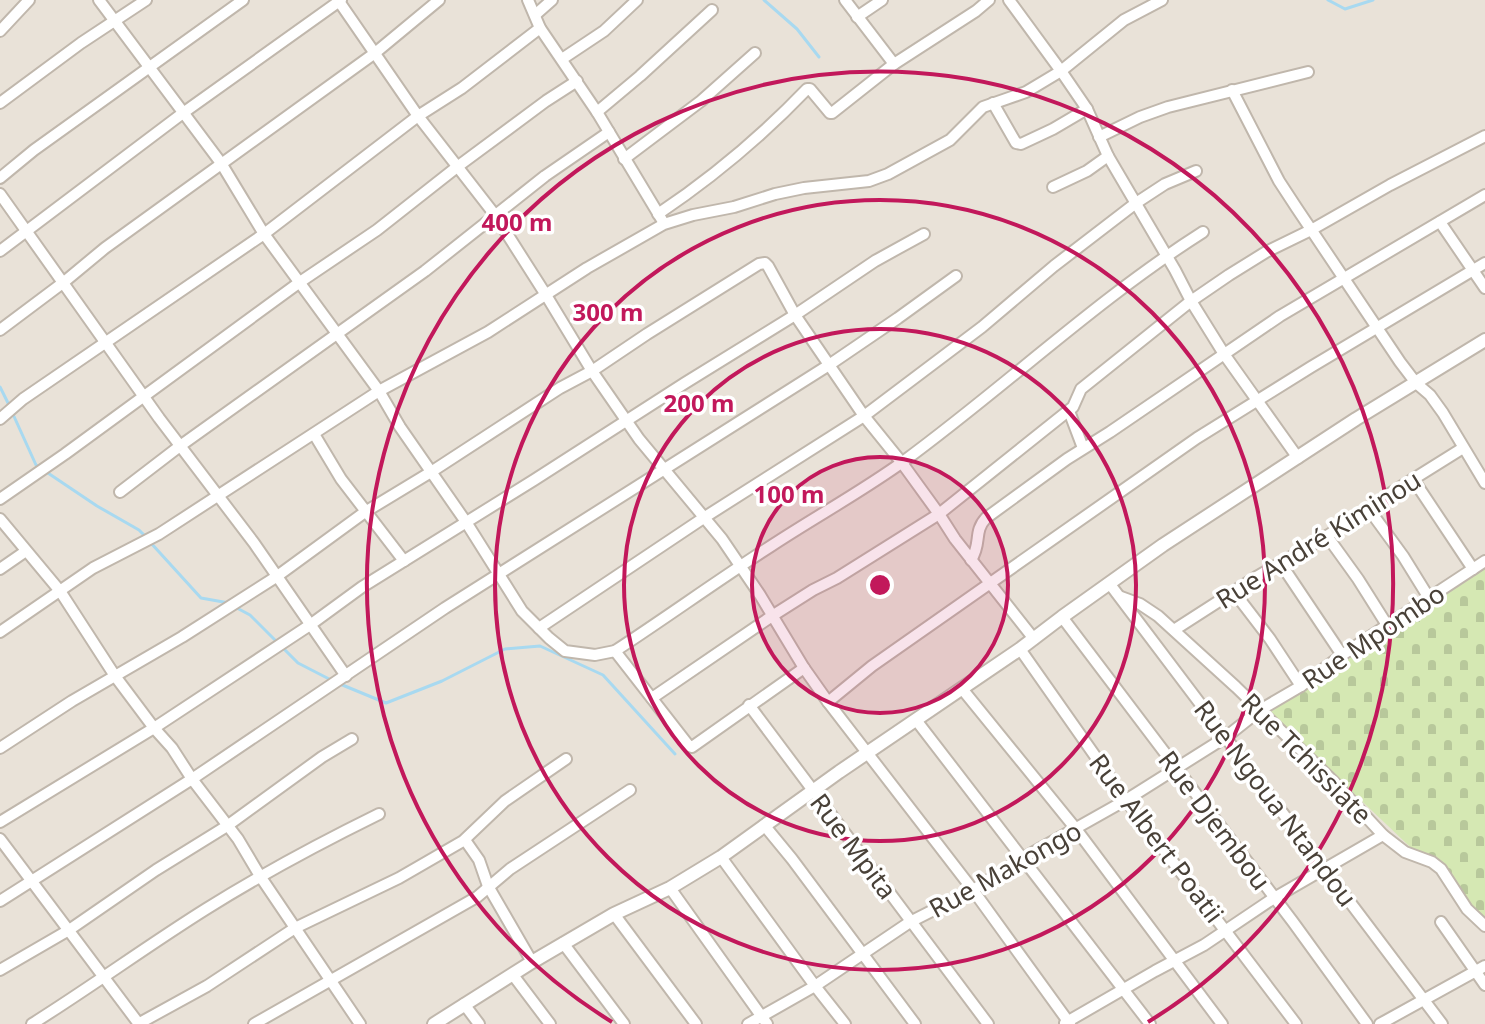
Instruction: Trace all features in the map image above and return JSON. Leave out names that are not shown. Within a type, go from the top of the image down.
[{"type":"street","points":[[0,31],[29,0]]},
{"type":"street","points":[[99,0],[221,163],[264,234],[379,391],[522,611],[565,651],[581,655],[615,651],[740,565],[902,463],[1097,306],[1203,232]]},
{"type":"street","points":[[0,103],[146,0]]},
{"type":"street","points":[[0,178],[34,150],[243,0]]},
{"type":"street","points":[[0,330],[105,248],[375,53],[439,0]]},
{"type":"street","points":[[528,0],[540,28],[597,112],[661,219]]},
{"type":"street","points":[[535,15],[552,0]]},
{"type":"street","points":[[562,59],[604,31],[637,0]]},
{"type":"street","points":[[845,0],[894,64]]},
{"type":"street","points":[[857,17],[882,0]]},
{"type":"street","points":[[0,632],[93,568],[159,534],[379,391],[488,332],[661,219],[729,163],[807,89],[832,113],[894,64],[989,0]]},
{"type":"street","points":[[1009,0],[1087,109],[1108,156],[1191,301],[1224,354],[1298,458]]},
{"type":"street","points":[[0,251],[183,113],[339,1],[418,116],[495,215],[625,421],[705,517],[740,565],[828,702],[973,890],[1067,1023],[1204,945],[1274,898],[1383,835]]},
{"type":"street","points":[[661,219],[734,207],[804,188],[869,181],[950,140],[983,107],[1026,92],[1061,71],[1124,20],[1156,2]]},
{"type":"street","points":[[597,112],[712,10]]},
{"type":"street","points":[[0,419],[23,399],[264,234],[418,116],[462,88],[540,28]]},
{"type":"street","points":[[624,159],[701,101],[755,53]]},
{"type":"street","points":[[1099,137],[1140,117],[1308,72]]},
{"type":"street","points":[[0,499],[377,230],[457,167],[577,81]]},
{"type":"street","points":[[1232,90],[1279,181],[1377,328],[1416,383],[1443,413],[1463,448],[1481,466],[1485,483]]},
{"type":"street","points":[[993,103],[1008,132],[1016,143],[1021,144],[1087,109]]},
{"type":"street","points":[[120,492],[425,271],[545,176],[609,132]]},
{"type":"street","points":[[652,698],[772,616],[939,514],[1069,411],[1081,389],[1191,301],[1229,275],[1266,252],[1485,136]]},
{"type":"street","points":[[1053,187],[1087,171],[1108,156]]},
{"type":"street","points":[[539,628],[864,416],[982,327],[1136,203],[1165,184],[1196,171]]},
{"type":"street","points":[[0,194],[180,446],[254,543],[346,676]]},
{"type":"street","points":[[971,560],[977,551],[980,524],[986,518],[1083,448],[1280,316],[1485,195]]},
{"type":"street","points":[[1440,222],[1485,288]]},
{"type":"street","points":[[0,822],[154,728],[362,587],[795,315],[875,261],[924,234]]},
{"type":"street","points":[[0,748],[276,577],[365,512],[560,388],[765,263],[795,315],[864,416],[902,463],[989,584],[1034,639]]},
{"type":"street","points":[[828,702],[872,666],[1197,438],[1485,263]]},
{"type":"street","points":[[0,901],[192,779],[445,608],[829,365],[956,276]]},
{"type":"street","points":[[434,1024],[563,943],[614,914],[670,888],[721,857],[812,791],[963,690],[1163,545],[1356,419],[1485,340]]},
{"type":"street","points":[[1069,411],[1083,448]]},
{"type":"street","points":[[314,434],[341,479],[404,561]]},
{"type":"street","name":"Rue André Kiminou","points":[[1174,630],[1463,448]]},
{"type":"street","points":[[1413,479],[1473,569]]},
{"type":"street","points":[[1368,508],[1429,598]]},
{"type":"street","points":[[0,519],[60,591],[115,676],[238,839],[360,1024]]},
{"type":"street","points":[[1327,536],[1387,625]]},
{"type":"street","points":[[0,569],[26,551]]},
{"type":"street","name":"Rue Mpombo","points":[[1260,710],[1301,686],[1342,655],[1485,561]]},
{"type":"street","points":[[1281,564],[1342,655]]},
{"type":"street","name":"Rue Ngoua Ntandou","points":[[1109,583],[1442,1024]]},
{"type":"street","points":[[1234,592],[1301,686]]},
{"type":"street","name":"Rue Tchissiate","points":[[1119,596],[1140,604],[1174,630],[1333,781],[1383,835],[1405,852],[1432,862],[1441,869],[1467,909],[1485,926]]},
{"type":"street","name":"Rue Djembou","points":[[1062,617],[1367,1024]]},
{"type":"street","name":"Rue Albert Poatii","points":[[1020,649],[1126,800],[1296,1024]]},
{"type":"street","points":[[615,651],[692,747],[804,668]]},
{"type":"street","points":[[963,690],[1076,829],[1222,1024]]},
{"type":"street","name":"Rue Mpita","points":[[749,705],[988,1024]]},
{"type":"street","name":"Rue Makongo","points":[[748,1024],[763,1020],[910,922],[973,890],[1126,800],[1226,737],[1260,710]]},
{"type":"street","points":[[916,720],[1150,1024]]},
{"type":"street","points":[[0,970],[69,930],[352,739]]},
{"type":"street","points":[[0,839],[139,1024],[207,986],[295,928],[399,878],[465,840],[505,801],[566,759]]},
{"type":"street","points":[[254,1024],[477,897],[578,823],[630,790]]},
{"type":"street","points":[[32,1024],[260,876],[379,814]]},
{"type":"street","points":[[764,825],[915,1024]]},
{"type":"street","points":[[465,840],[479,860],[488,886],[532,962]]},
{"type":"street","points":[[721,857],[845,1024]]},
{"type":"street","points":[[670,888],[763,1020]]},
{"type":"street","points":[[614,914],[696,1024]]},
{"type":"street","points":[[1441,922],[1480,969],[1485,985]]},
{"type":"street","points":[[563,943],[624,1024]]},
{"type":"street","points":[[1380,1024],[1480,969]]},
{"type":"street","points":[[513,975],[550,1024]]},
{"type":"street","points":[[464,1004],[479,1024]]},
{"type":"shaded area","points":[[0,0],[1485,0],[1485,1024],[0,1024]]},
{"type":"green space","points":[[1485,567],[1485,918],[1269,713]]},
{"type":"waterway","points":[[764,0],[797,29],[819,57]]},
{"type":"waterway","points":[[1328,0],[1345,9],[1373,0]]},
{"type":"waterway","points":[[0,387],[9,405]]},
{"type":"waterway","points":[[12,412],[36,465],[145,536]]},
{"type":"waterway","points":[[150,542],[201,598],[229,603]]},
{"type":"waterway","points":[[235,607],[250,615],[278,643]]},
{"type":"waterway","points":[[340,684],[386,703],[442,681],[505,649],[540,646],[603,675],[675,754]]},
{"type":"waterway","points":[[283,648],[298,663],[333,681]]}]
